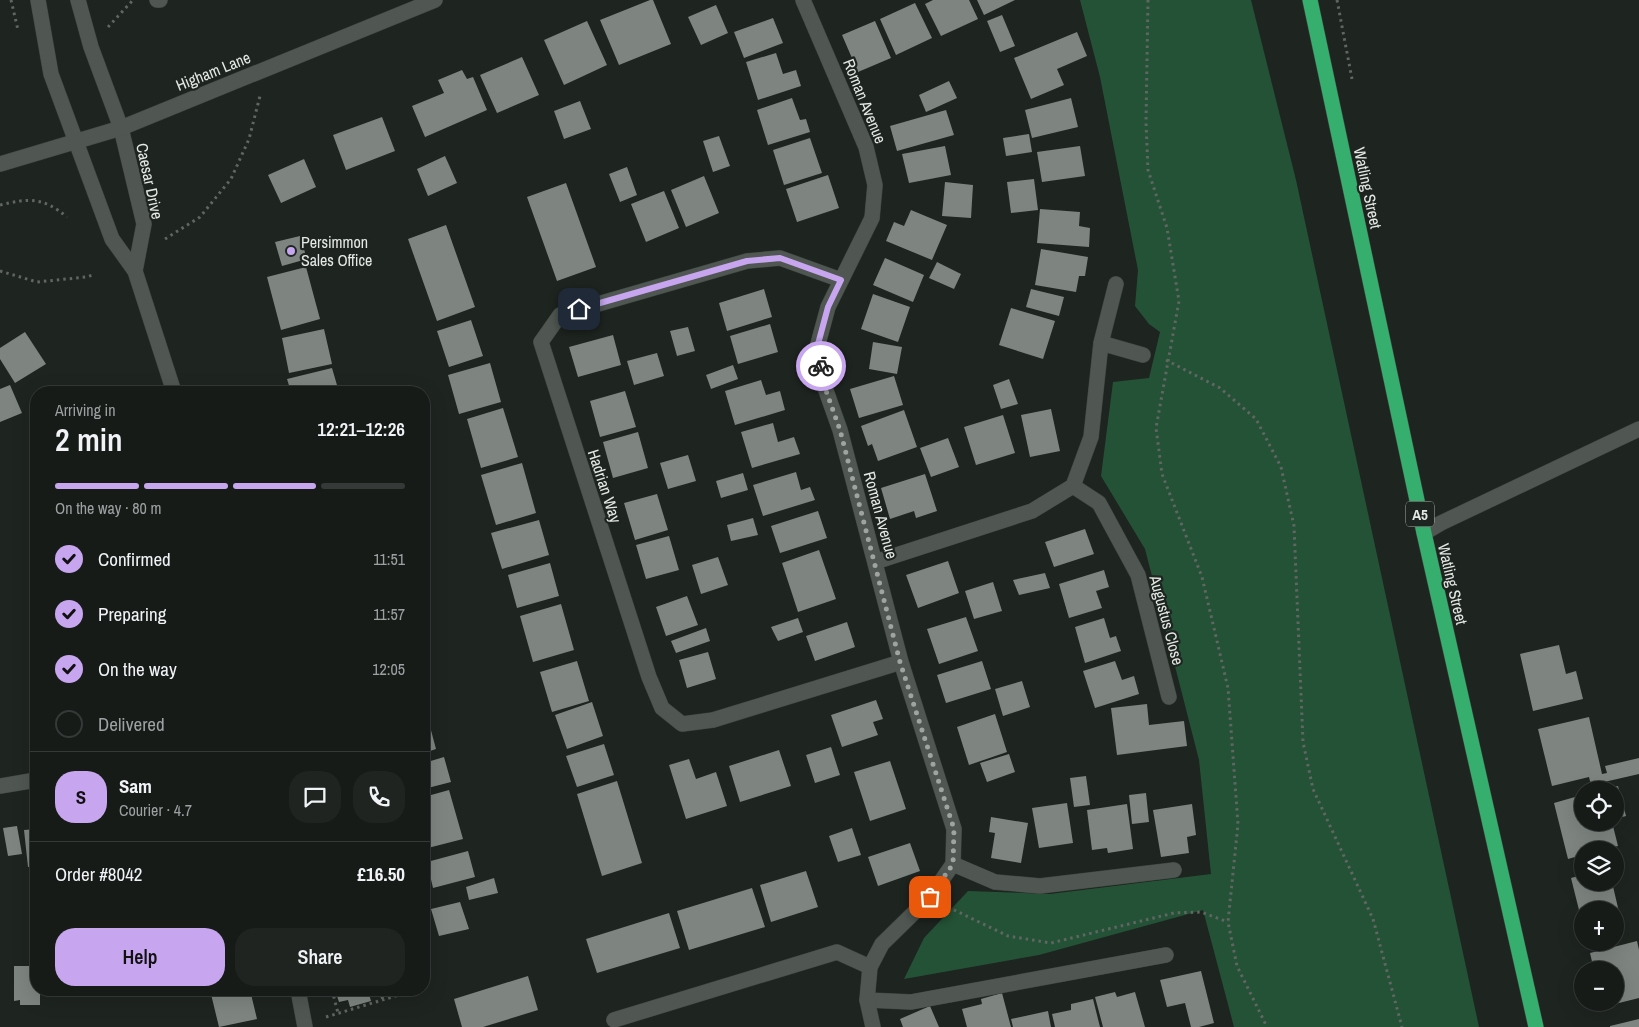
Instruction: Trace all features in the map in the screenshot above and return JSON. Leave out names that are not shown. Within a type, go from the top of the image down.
[{"type":"highway","name":"Watling Street","points":[[1310,0],[1424,533],[1536,1027]]},
{"type":"street","name":"Caesar Drive","points":[[38,0],[51,74],[112,239],[135,270],[172,386]]},
{"type":"street","name":"Caesar Drive","points":[[78,0],[90,47],[121,128],[144,224],[135,270]]},
{"type":"street","name":"Higham Lane","points":[[0,164],[121,128],[435,0]]},
{"type":"street","name":"Roman Avenue","points":[[803,0],[866,147],[875,185],[872,218],[828,307],[818,344],[824,385],[840,430],[900,662],[954,829],[953,864]]},
{"type":"street","name":"Hadrian Way","points":[[841,280],[780,258],[747,261],[560,315],[541,342],[649,678],[662,708],[682,724],[713,720],[900,662]]},
{"type":"street","points":[[875,562],[1032,511],[1073,486],[1091,437],[1101,342],[1116,284]]},
{"type":"street","points":[[1101,342],[1143,355]]},
{"type":"street","points":[[1424,533],[1441,523],[1639,429]]},
{"type":"street","name":"Augustus Close","points":[[1073,486],[1099,503],[1138,576],[1170,697]]},
{"type":"street","points":[[0,786],[30,781]]},
{"type":"street","points":[[873,1027],[868,1000],[870,967],[882,944],[930,897],[953,864],[995,882],[1040,886],[1174,870]]},
{"type":"street","points":[[614,1020],[837,952],[870,967]]},
{"type":"street","points":[[868,1000],[911,1002],[1166,955]]},
{"type":"street","points":[[299,996],[305,1025]]},
{"type":"path","points":[[90,47],[133,0]]},
{"type":"path","points":[[1148,0],[1146,122],[1148,170],[1167,228],[1179,301],[1156,428],[1162,474],[1202,578],[1228,688],[1238,824],[1228,922],[1237,966],[1267,1027]]},
{"type":"path","points":[[162,241],[200,217],[230,179],[248,139],[266,68]]},
{"type":"path","points":[[0,205],[23,200],[39,200],[61,211],[67,217]]},
{"type":"path","points":[[0,271],[37,282],[94,275]]},
{"type":"path","points":[[1143,355],[1167,360],[1220,388],[1256,419],[1281,467],[1294,526],[1303,742],[1313,789],[1373,919],[1402,1027]]},
{"type":"path","points":[[930,897],[1008,936],[1051,943],[1174,913],[1201,912],[1228,922]]},
{"type":"path","points":[[334,996],[338,1013]]},
{"type":"path","points":[[382,996],[383,1000]]},
{"type":"path","points":[[305,1025],[396,996]]},
{"type":"green space","points":[[1080,0],[1251,0],[1296,180],[1479,1027],[1234,1027],[1203,910],[1039,955],[904,979],[924,938],[968,891],[1050,894],[1211,874],[1199,760],[1145,549],[1101,476],[1113,382],[1149,378],[1160,332],[1149,324],[1135,306],[1138,270],[1100,77]]},
{"type":"building","points":[[653,0],[671,44],[619,65],[600,20]]},
{"type":"building","points":[[933,0],[969,0],[978,19],[941,36],[925,4]]},
{"type":"building","points":[[977,0],[1015,0],[984,15]]},
{"type":"building","points":[[915,3],[932,38],[896,55],[880,19]]},
{"type":"building","points":[[716,5],[728,33],[701,45],[688,17]]},
{"type":"building","points":[[1002,15],[1015,46],[1000,52],[987,21]]},
{"type":"building","points":[[773,18],[783,43],[744,58],[734,32]]},
{"type":"building","points":[[587,21],[607,65],[564,85],[544,40]]},
{"type":"building","points":[[875,21],[891,58],[858,72],[842,35]]},
{"type":"building","points":[[1077,32],[1087,56],[1057,69],[1064,85],[1031,99],[1014,58]]},
{"type":"building","points":[[776,53],[783,74],[796,70],[801,86],[758,100],[746,62]]},
{"type":"building","points":[[522,57],[539,95],[497,113],[480,75]]},
{"type":"building","points":[[462,70],[467,79],[473,77],[487,110],[425,137],[412,106],[444,93],[438,80]]},
{"type":"building","points":[[949,81],[957,98],[926,112],[919,95]]},
{"type":"building","points":[[792,98],[800,120],[806,119],[810,132],[768,145],[757,110]]},
{"type":"building","points":[[1071,98],[1078,127],[1032,138],[1025,110]]},
{"type":"building","points":[[580,101],[591,129],[564,139],[554,111]]},
{"type":"building","points":[[946,110],[954,135],[897,151],[890,126]]},
{"type":"building","points":[[382,117],[395,151],[346,170],[333,135]]},
{"type":"building","points":[[1029,134],[1032,152],[1006,156],[1003,138]]},
{"type":"building","points":[[719,136],[730,166],[713,172],[703,141]]},
{"type":"building","points":[[810,138],[822,173],[784,185],[773,150]]},
{"type":"building","points":[[945,146],[951,175],[909,183],[902,154]]},
{"type":"building","points":[[1080,146],[1085,176],[1042,182],[1037,152]]},
{"type":"building","points":[[445,156],[457,183],[428,196],[417,169]]},
{"type":"building","points":[[304,159],[316,187],[281,203],[268,175]]},
{"type":"building","points":[[627,167],[637,195],[620,202],[609,174]]},
{"type":"building","points":[[828,175],[839,208],[797,222],[786,189]]},
{"type":"building","points":[[704,176],[719,213],[686,227],[671,190]]},
{"type":"building","points":[[1034,179],[1038,210],[1011,213],[1007,182]]},
{"type":"building","points":[[945,182],[973,185],[971,218],[942,216]]},
{"type":"building","points":[[566,183],[596,267],[557,281],[527,197]]},
{"type":"building","points":[[664,191],[679,228],[646,242],[631,204]]},
{"type":"building","points":[[1040,209],[1080,212],[1079,226],[1090,228],[1089,247],[1037,243]]},
{"type":"building","points":[[911,210],[947,225],[932,260],[886,241],[894,222],[904,226]]},
{"type":"building","points":[[446,225],[475,307],[437,321],[408,239]]},
{"type":"building","name":"Persimmon Sales Office","points":[[300,236],[307,259],[282,266],[275,242]]},
{"type":"building","points":[[1041,249],[1088,257],[1085,276],[1079,276],[1076,292],[1035,285]]},
{"type":"building","points":[[885,258],[924,275],[913,302],[873,285]]},
{"type":"building","points":[[937,262],[961,274],[954,289],[929,278]]},
{"type":"building","points":[[306,267],[320,319],[281,330],[267,277]]},
{"type":"building","points":[[764,289],[772,317],[727,331],[719,303]]},
{"type":"building","points":[[1031,289],[1064,297],[1059,316],[1026,307]]},
{"type":"building","points":[[873,294],[910,307],[898,342],[861,329]]},
{"type":"building","points":[[1011,308],[1055,321],[1043,359],[999,345]]},
{"type":"building","points":[[471,320],[483,356],[449,367],[437,331]]},
{"type":"building","points":[[770,324],[778,352],[738,364],[730,336]]},
{"type":"building","points":[[688,327],[695,351],[677,356],[670,331]]},
{"type":"building","points":[[324,329],[332,364],[289,373],[282,338]]},
{"type":"building","points":[[25,332],[46,364],[15,383],[0,359],[0,348]]},
{"type":"building","points":[[613,335],[621,365],[578,377],[569,347]]},
{"type":"building","points":[[873,342],[902,347],[897,374],[869,369]]},
{"type":"building","points":[[657,353],[664,376],[634,385],[627,361]]},
{"type":"building","points":[[490,363],[501,402],[459,414],[448,375]]},
{"type":"building","points":[[733,365],[738,379],[711,389],[706,375]]},
{"type":"building","points":[[332,368],[337,386],[289,386],[287,379]]},
{"type":"building","points":[[894,376],[903,405],[859,418],[850,389]]},
{"type":"building","points":[[1009,379],[1018,404],[1001,409],[993,385]]},
{"type":"building","points":[[761,380],[766,395],[780,391],[785,410],[735,425],[725,391]]},
{"type":"building","points":[[10,385],[22,413],[0,422],[0,389]]},
{"type":"building","points":[[625,391],[636,427],[600,437],[590,401]]},
{"type":"building","points":[[503,408],[518,457],[481,468],[467,419]]},
{"type":"building","points":[[1051,409],[1060,451],[1030,457],[1021,415]]},
{"type":"building","points":[[904,410],[917,447],[878,461],[872,444],[868,446],[861,426]]},
{"type":"building","points":[[1003,415],[1015,453],[976,465],[964,427]]},
{"type":"building","points":[[773,423],[778,442],[794,437],[800,454],[752,468],[741,432]]},
{"type":"building","points":[[638,432],[648,468],[613,478],[603,442]]},
{"type":"building","points":[[948,438],[959,467],[931,477],[920,448]]},
{"type":"building","points":[[688,455],[696,481],[668,489],[660,463]]},
{"type":"building","points":[[522,463],[536,513],[496,525],[481,475]]},
{"type":"building","points":[[796,472],[801,490],[810,487],[815,500],[763,516],[753,485]]},
{"type":"building","points":[[743,473],[748,490],[721,498],[716,481]]},
{"type":"building","points":[[925,474],[937,511],[916,518],[914,511],[890,519],[881,488]]},
{"type":"building","points":[[657,494],[668,530],[635,540],[624,503]]},
{"type":"building","points":[[818,511],[827,538],[780,553],[771,526]]},
{"type":"building","points":[[753,518],[758,535],[731,541],[727,525]]},
{"type":"building","points":[[539,520],[549,555],[502,569],[491,533]]},
{"type":"building","points":[[1085,529],[1094,554],[1054,567],[1045,542]]},
{"type":"building","points":[[669,536],[679,570],[646,579],[636,545]]},
{"type":"building","points":[[819,550],[836,599],[798,612],[782,563]]},
{"type":"building","points":[[718,557],[728,585],[701,594],[692,565]]},
{"type":"building","points":[[948,561],[959,593],[918,608],[906,575]]},
{"type":"building","points":[[550,563],[559,596],[517,608],[508,575]]},
{"type":"building","points":[[1104,570],[1109,587],[1096,591],[1102,608],[1069,618],[1059,584]]},
{"type":"building","points":[[1045,573],[1050,588],[1019,595],[1013,580]]},
{"type":"building","points":[[993,582],[1002,611],[974,619],[965,591]]},
{"type":"building","points":[[687,596],[698,625],[666,636],[656,607]]},
{"type":"building","points":[[561,604],[574,650],[533,662],[520,616]]},
{"type":"building","points":[[966,617],[978,651],[939,664],[927,629]]},
{"type":"building","points":[[798,618],[803,632],[778,641],[771,627]]},
{"type":"building","points":[[1104,618],[1110,638],[1116,636],[1121,651],[1085,663],[1075,627]]},
{"type":"building","points":[[847,622],[855,647],[815,661],[806,636]]},
{"type":"building","points":[[706,628],[710,641],[676,653],[671,641]]},
{"type":"building","points":[[1559,645],[1566,674],[1576,671],[1583,699],[1533,711],[1520,654]]},
{"type":"building","points":[[708,652],[716,679],[687,688],[679,660]]},
{"type":"building","points":[[577,661],[589,701],[552,712],[540,672]]},
{"type":"building","points":[[982,661],[991,689],[946,703],[937,675]]},
{"type":"building","points":[[1115,661],[1122,680],[1134,676],[1139,694],[1095,708],[1083,671]]},
{"type":"building","points":[[1022,681],[1030,707],[1003,716],[995,689]]},
{"type":"building","points":[[876,700],[883,719],[873,722],[878,735],[842,747],[831,715]]},
{"type":"building","points":[[592,702],[603,736],[567,749],[555,715]]},
{"type":"building","points":[[1147,704],[1149,725],[1184,721],[1187,746],[1117,755],[1111,708]]},
{"type":"building","points":[[995,714],[1007,752],[969,765],[957,727]]},
{"type":"building","points":[[1589,717],[1602,774],[1607,773],[1605,766],[1639,758],[1639,774],[1608,781],[1590,781],[1589,777],[1552,786],[1538,729]]},
{"type":"building","points":[[430,726],[436,749],[430,751]]},
{"type":"building","points":[[604,744],[614,775],[577,787],[566,756]]},
{"type":"building","points":[[831,747],[840,775],[815,783],[806,755]]},
{"type":"building","points":[[779,750],[791,786],[740,802],[729,766]]},
{"type":"building","points":[[1009,754],[1015,772],[987,782],[980,763]]},
{"type":"building","points":[[444,757],[451,782],[430,787],[430,761]]},
{"type":"building","points":[[689,759],[696,779],[716,772],[727,806],[686,819],[669,765]]},
{"type":"building","points":[[890,761],[906,809],[870,821],[854,772]]},
{"type":"building","points":[[1086,776],[1090,805],[1074,807],[1070,778]]},
{"type":"building","points":[[617,781],[642,863],[602,876],[577,794]]},
{"type":"building","points":[[449,790],[463,839],[430,847],[430,795]]},
{"type":"building","points":[[1146,793],[1149,822],[1132,824],[1129,795]]},
{"type":"building","points":[[1574,797],[1574,831],[1614,831],[1617,841],[1574,841],[1574,857],[1568,859],[1554,803]]},
{"type":"building","points":[[1067,803],[1073,843],[1039,848],[1032,808]]},
{"type":"building","points":[[1127,804],[1133,849],[1108,853],[1107,848],[1092,850],[1087,810]]},
{"type":"building","points":[[1192,804],[1196,835],[1187,837],[1189,853],[1161,857],[1153,810]]},
{"type":"building","points":[[991,817],[1028,823],[1021,863],[991,858],[995,833],[989,832]]},
{"type":"building","points":[[17,826],[22,854],[8,856],[3,828]]},
{"type":"building","points":[[852,828],[861,855],[838,862],[829,836]]},
{"type":"building","points":[[24,830],[30,830],[30,867],[28,867]]},
{"type":"building","points":[[910,843],[920,871],[878,886],[868,857]]},
{"type":"building","points":[[468,851],[475,877],[433,888],[430,875],[430,861]]},
{"type":"building","points":[[806,871],[818,907],[771,922],[760,885]]},
{"type":"building","points":[[1574,877],[1574,890],[1571,878]]},
{"type":"building","points":[[494,878],[498,893],[469,900],[466,887]]},
{"type":"building","points":[[752,888],[765,927],[689,950],[677,911]]},
{"type":"building","points":[[1574,891],[1614,891],[1616,901],[1577,901]]},
{"type":"building","points":[[460,902],[469,929],[439,936],[431,909]]},
{"type":"building","points":[[669,913],[680,948],[597,973],[586,939]]},
{"type":"building","points":[[1637,941],[1639,950],[1639,998],[1624,1002],[1624,961],[1592,961],[1590,953],[1598,951],[1624,951],[1624,944]]},
{"type":"building","points":[[14,966],[30,966],[30,996],[40,996],[40,1005],[20,1005],[20,1000],[14,1001]]},
{"type":"building","points":[[1201,971],[1214,1023],[1191,1027],[1185,1003],[1167,1007],[1160,980]]},
{"type":"building","points":[[528,976],[538,1010],[483,1027],[462,1027],[454,999]]},
{"type":"building","points":[[1115,992],[1117,997],[1135,992],[1145,1027],[1103,1027],[1095,997]]},
{"type":"building","points":[[1002,993],[1011,1027],[967,1027],[962,1009],[982,1004],[981,999]]},
{"type":"building","points":[[211,996],[251,996],[257,1019],[219,1027]]},
{"type":"building","points":[[337,996],[370,996],[371,1001],[350,1007],[348,1000],[339,1002]]},
{"type":"building","points":[[1093,999],[1100,1027],[1055,1027],[1052,1014],[1071,1010],[1071,1004]]},
{"type":"building","points":[[930,1006],[939,1027],[903,1027],[900,1019]]},
{"type":"building","points":[[1048,1011],[1051,1027],[1013,1027],[1011,1019]]},
{"type":"building","points":[[1639,1019],[1639,1027],[1610,1027],[1610,1026]]},
{"type":"way so far","points":[[821,366],[824,385],[840,430],[900,662],[954,829],[953,864],[930,897]]},
{"type":"place","name":"Persimmon Sales Office","points":[[291,251]]},
{"type":"route","points":[[579,309],[747,261],[780,258],[841,280],[828,307],[818,344],[821,366]]}]
